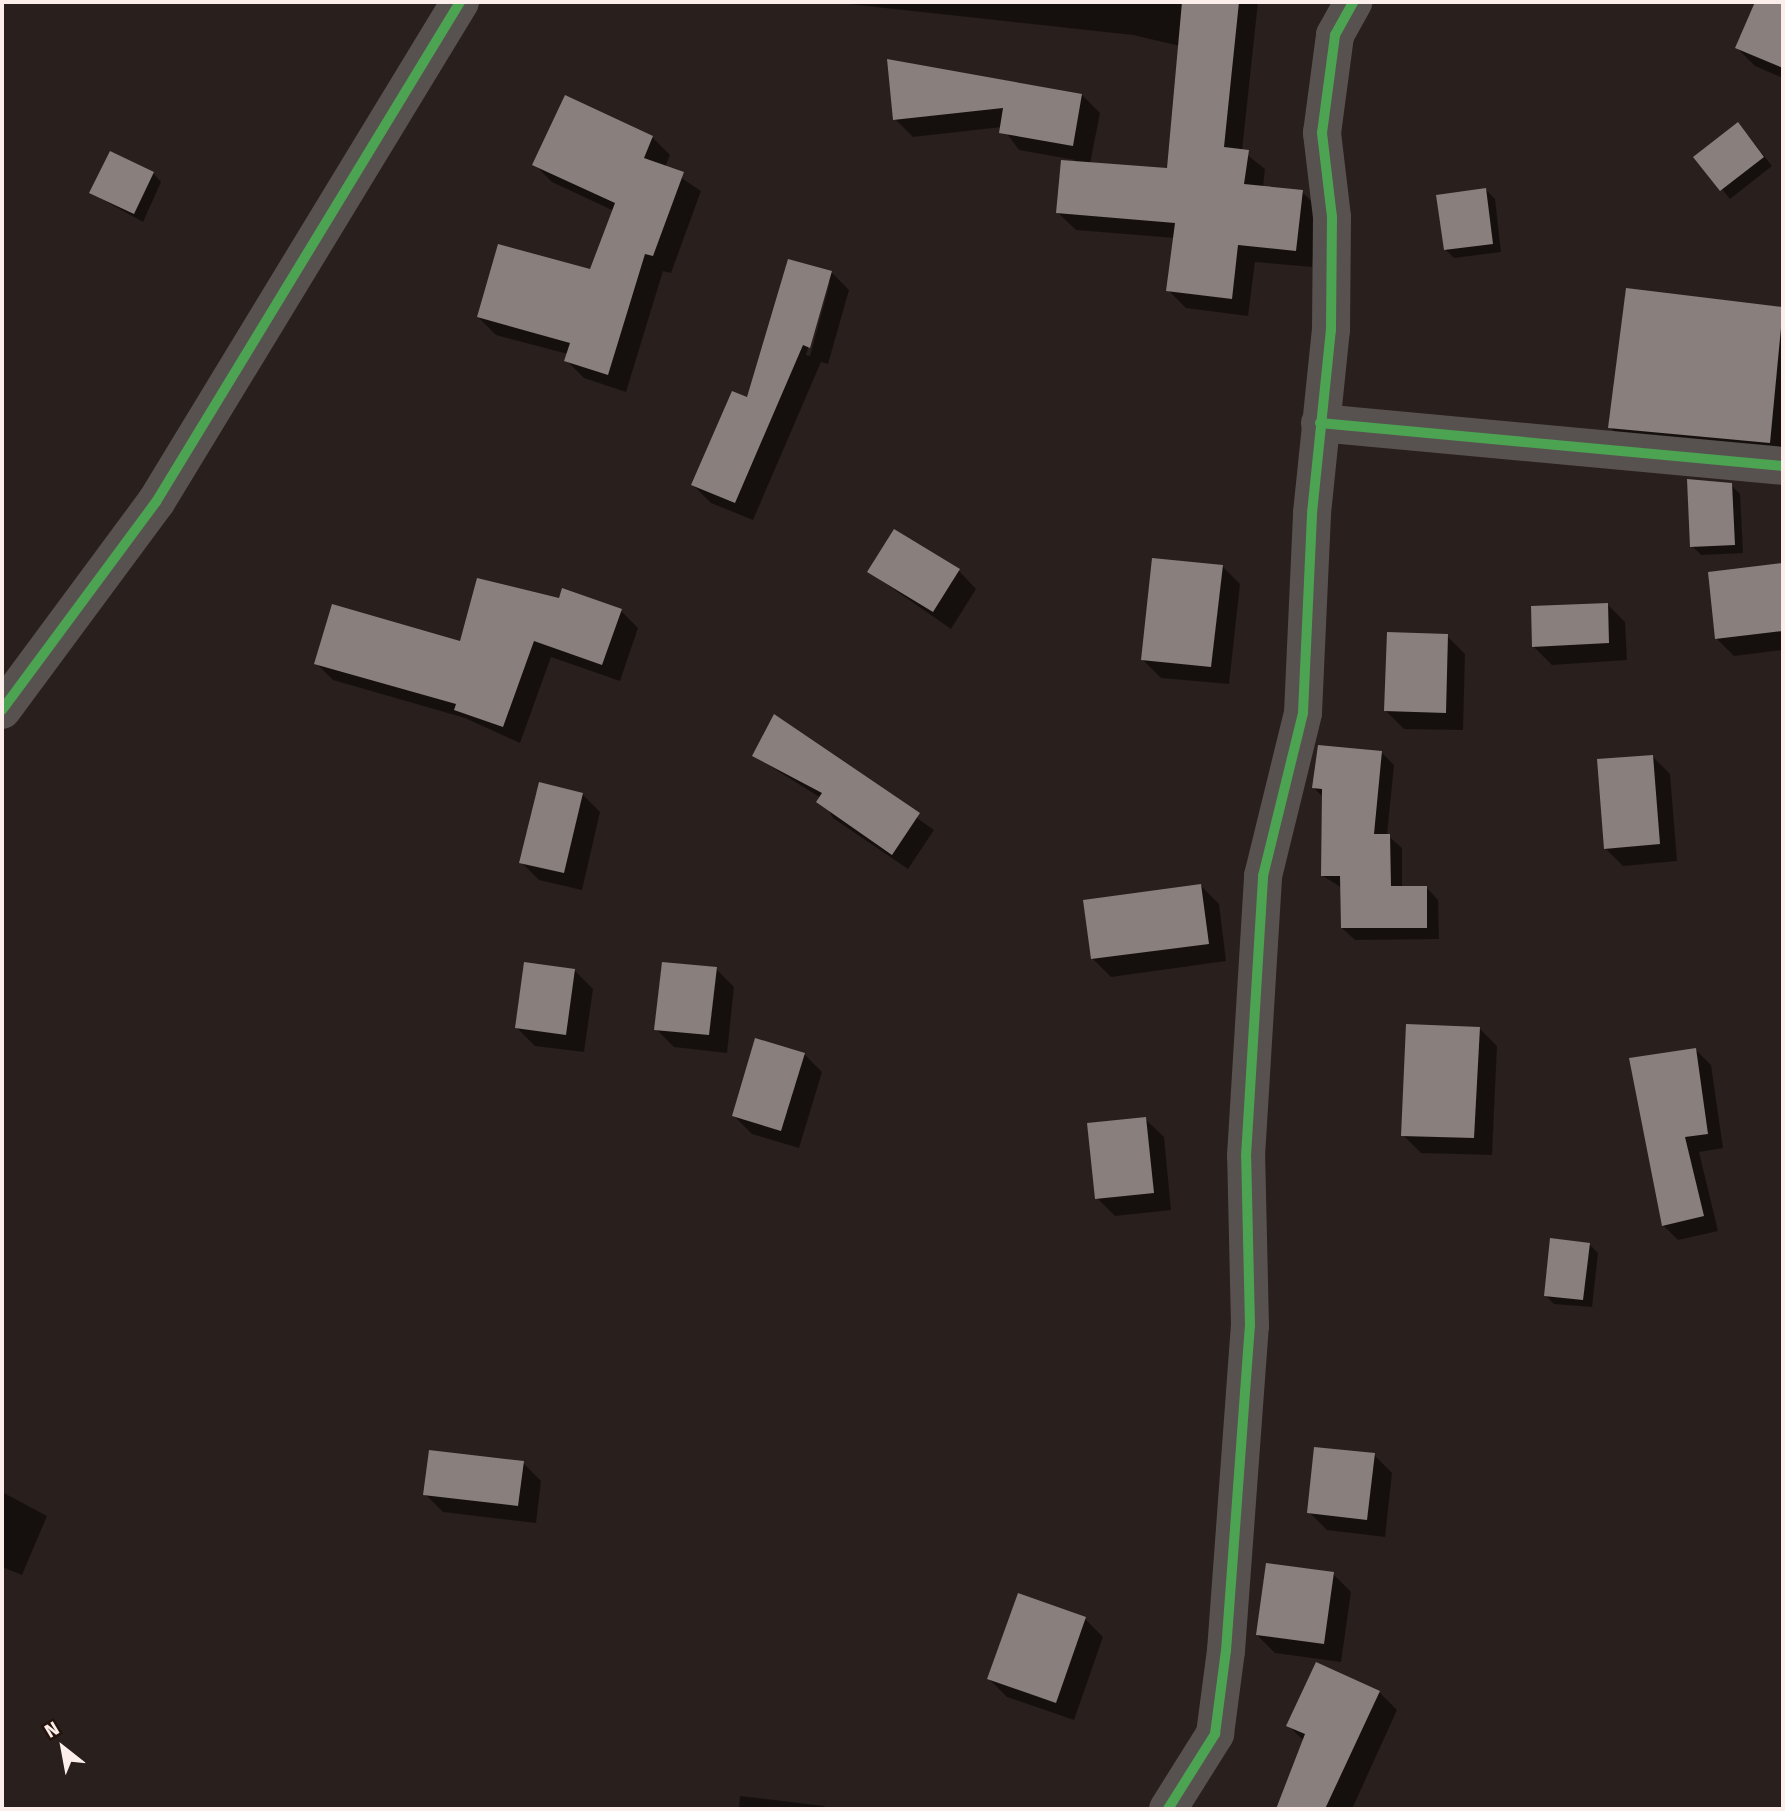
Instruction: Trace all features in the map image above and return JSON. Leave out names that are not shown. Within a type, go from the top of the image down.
[{"type":"street","points":[[2,710],[156,502],[460,2]]},
{"type":"street","points":[[1168,1809],[1215,1734],[1226,1651],[1250,1326],[1245,1156],[1263,876],[1303,713],[1320,423],[1332,277],[1322,134],[1335,35],[1353,2]]},
{"type":"street","points":[[1320,423],[1783,466]]},
{"type":"building","points":[[1182,2],[1239,2],[1224,147],[1249,150],[1244,184],[1303,190],[1296,251],[1238,245],[1232,299],[1166,291],[1175,223],[1056,213],[1061,160],[1167,168]]},
{"type":"building","points":[[1755,2],[1783,2],[1783,68],[1735,48]]},
{"type":"building","points":[[887,59],[1082,94],[1073,146],[999,133],[1003,108],[893,120]]},
{"type":"building","points":[[565,95],[653,136],[644,158],[684,172],[653,256],[645,254],[608,375],[564,361],[570,343],[477,317],[498,244],[590,269],[615,203],[532,165]]},
{"type":"building","points":[[1738,122],[1764,157],[1720,191],[1693,157]]},
{"type":"building","points":[[110,151],[154,172],[134,214],[89,193]]},
{"type":"building","points":[[1486,188],[1493,244],[1444,250],[1436,195]]},
{"type":"building","points":[[788,259],[832,271],[810,348],[803,345],[735,503],[691,485],[732,391],[747,397]]},
{"type":"building","points":[[1626,288],[1783,307],[1770,443],[1608,428]]},
{"type":"building","points":[[1687,479],[1732,483],[1735,545],[1690,547]]},
{"type":"building","points":[[894,529],[960,569],[933,612],[867,572]]},
{"type":"building","points":[[1152,558],[1223,565],[1211,667],[1141,660]]},
{"type":"building","points":[[1783,563],[1783,631],[1715,639],[1708,572]]},
{"type":"building","points":[[477,578],[559,598],[562,588],[622,609],[602,665],[534,641],[503,727],[454,710],[456,704],[314,664],[332,604],[460,641]]},
{"type":"building","points":[[1608,603],[1609,643],[1532,647],[1531,606]]},
{"type":"building","points":[[1387,632],[1448,634],[1446,713],[1384,711]]},
{"type":"building","points":[[774,714],[920,813],[892,855],[816,802],[822,793],[752,756]]},
{"type":"building","points":[[1318,745],[1382,751],[1374,834],[1390,834],[1391,886],[1427,886],[1427,928],[1341,928],[1340,876],[1321,876],[1322,789],[1312,788]]},
{"type":"building","points":[[1653,755],[1660,844],[1604,849],[1597,759]]},
{"type":"building","points":[[539,782],[583,793],[564,873],[519,863]]},
{"type":"building","points":[[1201,884],[1209,944],[1091,959],[1083,900]]},
{"type":"building","points":[[524,962],[575,969],[566,1035],[515,1028]]},
{"type":"building","points":[[662,962],[717,967],[709,1035],[654,1030]]},
{"type":"building","points":[[1406,1024],[1480,1027],[1474,1138],[1401,1136]]},
{"type":"building","points":[[755,1038],[805,1053],[781,1131],[732,1116]]},
{"type":"building","points":[[1696,1048],[1708,1134],[1685,1137],[1704,1216],[1662,1226],[1629,1058]]},
{"type":"building","points":[[1146,1117],[1154,1193],[1095,1199],[1087,1123]]},
{"type":"building","points":[[1550,1238],[1590,1243],[1583,1300],[1544,1296]]},
{"type":"building","points":[[1314,1447],[1375,1453],[1367,1520],[1307,1513]]},
{"type":"building","points":[[429,1450],[524,1461],[518,1506],[423,1495]]},
{"type":"building","points":[[1266,1563],[1334,1572],[1324,1644],[1256,1635]]},
{"type":"building","points":[[1018,1593],[1086,1617],[1056,1703],[987,1679]]},
{"type":"building","points":[[1316,1662],[1380,1691],[1325,1809],[1276,1809],[1305,1734],[1286,1726]]},
{"type":"cycle path","points":[[2,710],[156,502],[460,2]]},
{"type":"cycle path","points":[[1168,1809],[1215,1734],[1226,1651],[1250,1326],[1246,1156],[1263,876],[1303,713],[1312,513],[1331,330],[1332,217],[1322,133],[1335,35],[1353,2]]},
{"type":"cycle path","points":[[1320,423],[1783,466]]}]
